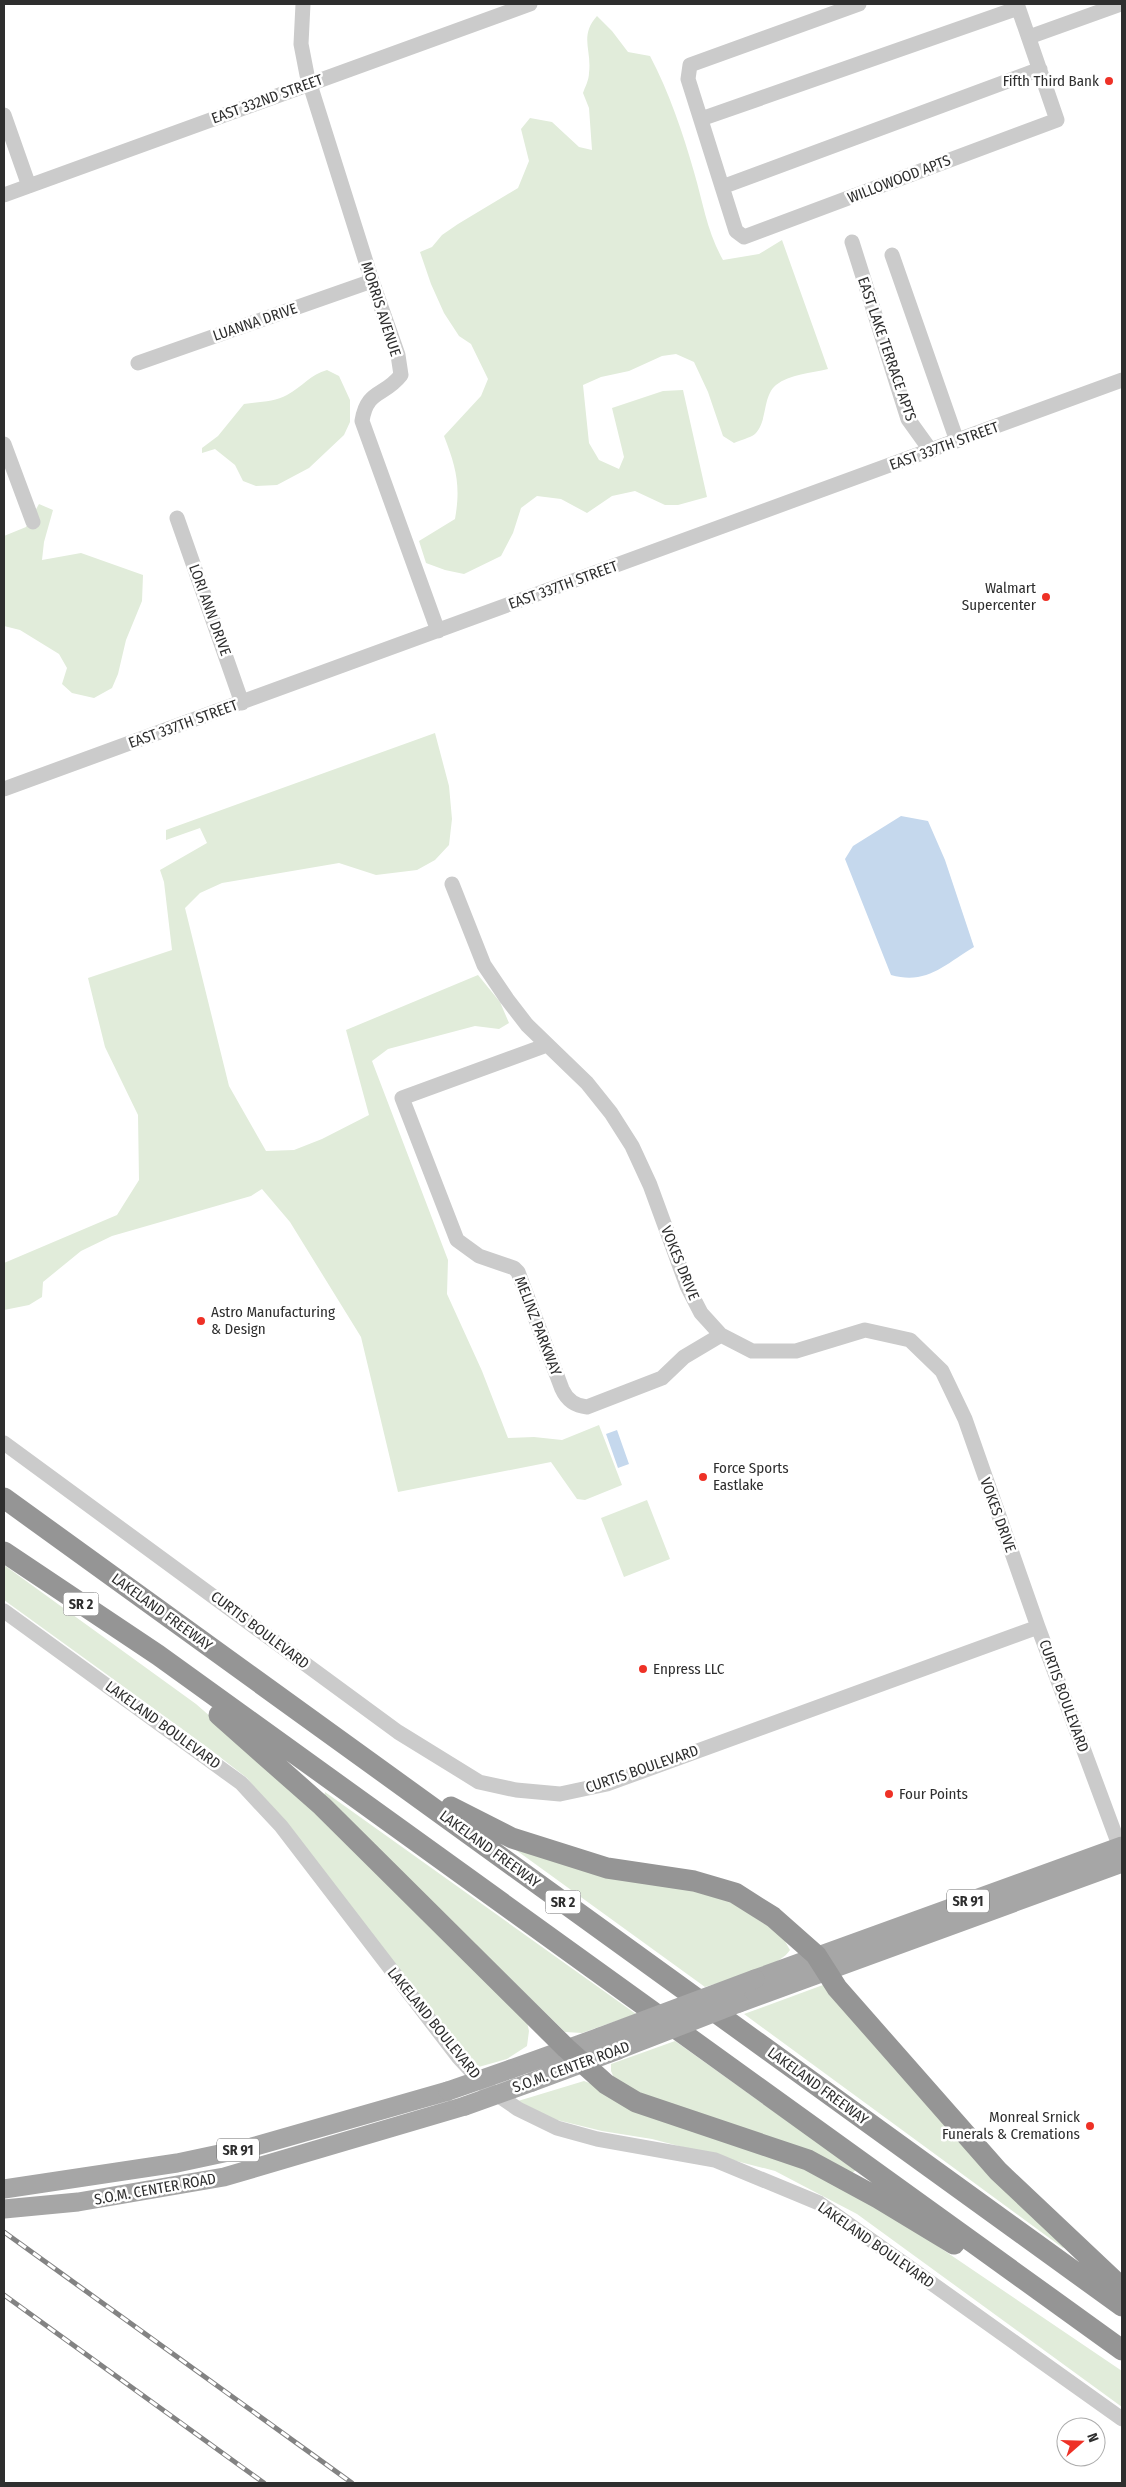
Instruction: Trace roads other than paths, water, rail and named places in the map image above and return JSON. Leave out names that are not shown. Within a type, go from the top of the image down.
[{"type":"highway","name":"LAKELAND FREEWAY","points":[[4,1498],[1122,2306]]},
{"type":"highway","name":"SR 2","points":[[4,1552],[158,1655],[1122,2350]]},
{"type":"highway","points":[[158,1655],[197,1696],[322,1806],[566,2048],[606,2084],[636,2102],[808,2160],[878,2198],[950,2242],[1122,2362]]},
{"type":"highway","points":[[386,1773],[512,1838],[607,1868],[694,1881],[735,1893],[773,1917],[821,1963],[837,1988],[998,2171],[1122,2288]]},
{"type":"main road","name":"S.O.M. CENTER ROAD","points":[[4,2189],[24,2188],[177,2163],[252,2147],[448,2091],[755,1979],[821,1963],[1122,1852]]},
{"type":"main road","name":"S.O.M. CENTER ROAD","points":[[4,2209],[78,2202],[224,2177],[465,2106],[618,2050],[772,1990],[821,1963]]},
{"type":"street","name":"MORRIS AVENUE","points":[[302,4],[301,44],[310,83],[372,281],[398,355],[401,375],[393,385],[372,396],[364,406],[362,421],[438,631]]},
{"type":"street","name":"EAST 332ND STREET","points":[[4,195],[530,4]]},
{"type":"street","name":"WILLOWOOD APTS","points":[[701,119],[1018,6],[1056,120],[744,237],[736,231],[722,187],[688,78],[690,65],[859,4]]},
{"type":"street","points":[[1029,37],[1121,4]]},
{"type":"street","points":[[722,187],[1040,69]]},
{"type":"street","points":[[4,115],[29,186]]},
{"type":"street","name":"EAST LAKE TERRACE APTS","points":[[852,242],[908,419],[931,451]]},
{"type":"street","points":[[892,255],[957,442]]},
{"type":"street","name":"LUANNA DRIVE","points":[[138,362],[372,281]]},
{"type":"street","name":"EAST 337TH STREET","points":[[4,789],[957,442],[1122,380]]},
{"type":"street","points":[[4,444],[32,522]]},
{"type":"street","name":"LORI ANN DRIVE","points":[[177,518],[242,702]]},
{"type":"street","name":"VOKES DRIVE","points":[[452,884],[484,966],[509,1002],[547,1045],[587,1083],[611,1113],[632,1146],[650,1185],[687,1286],[701,1313],[721,1335],[752,1351],[796,1350],[865,1330],[910,1340],[942,1371],[964,1419],[1038,1627]]},
{"type":"street","name":"MELINZ PARKWAY","points":[[547,1045],[402,1098],[457,1240],[473,1253],[514,1268],[518,1272],[562,1389],[567,1398],[578,1406],[587,1406],[662,1378],[684,1357],[721,1335]]},
{"type":"street","name":"CURTIS BOULEVARD","points":[[4,1443],[398,1732],[479,1782],[516,1790],[560,1794],[607,1784],[1038,1627],[1122,1852]]},
{"type":"street","name":"LAKELAND BOULEVARD","points":[[4,1611],[187,1742],[241,1783],[257,1798],[282,1826],[459,2058],[486,2087],[518,2109],[556,2128],[597,2139],[715,2160],[819,2203],[1122,2419]]},
{"type":"water","points":[[901,816],[928,821],[945,860],[974,947],[935,972],[915,977],[891,975],[845,859],[853,846]]},
{"type":"water","points":[[617,1430],[629,1464],[618,1468],[606,1434]]},
{"type":"railway","points":[[4,2232],[352,2483]]},
{"type":"railway","points":[[4,2295],[264,2483]]},
{"type":"place","name":"Fifth Third Bank","points":[[1109,81]]},
{"type":"place","name":"Walmart Supercenter","points":[[1046,597]]},
{"type":"place","name":"Astro Manufacturing & Design","points":[[201,1321]]},
{"type":"place","name":"Force Sports Eastlake","points":[[703,1477]]},
{"type":"place","name":"Enpress LLC","points":[[643,1669]]},
{"type":"place","name":"Four Points","points":[[889,1794]]},
{"type":"place","name":"Monreal Srnick Funerals & Cremations","points":[[1090,2126]]}]
